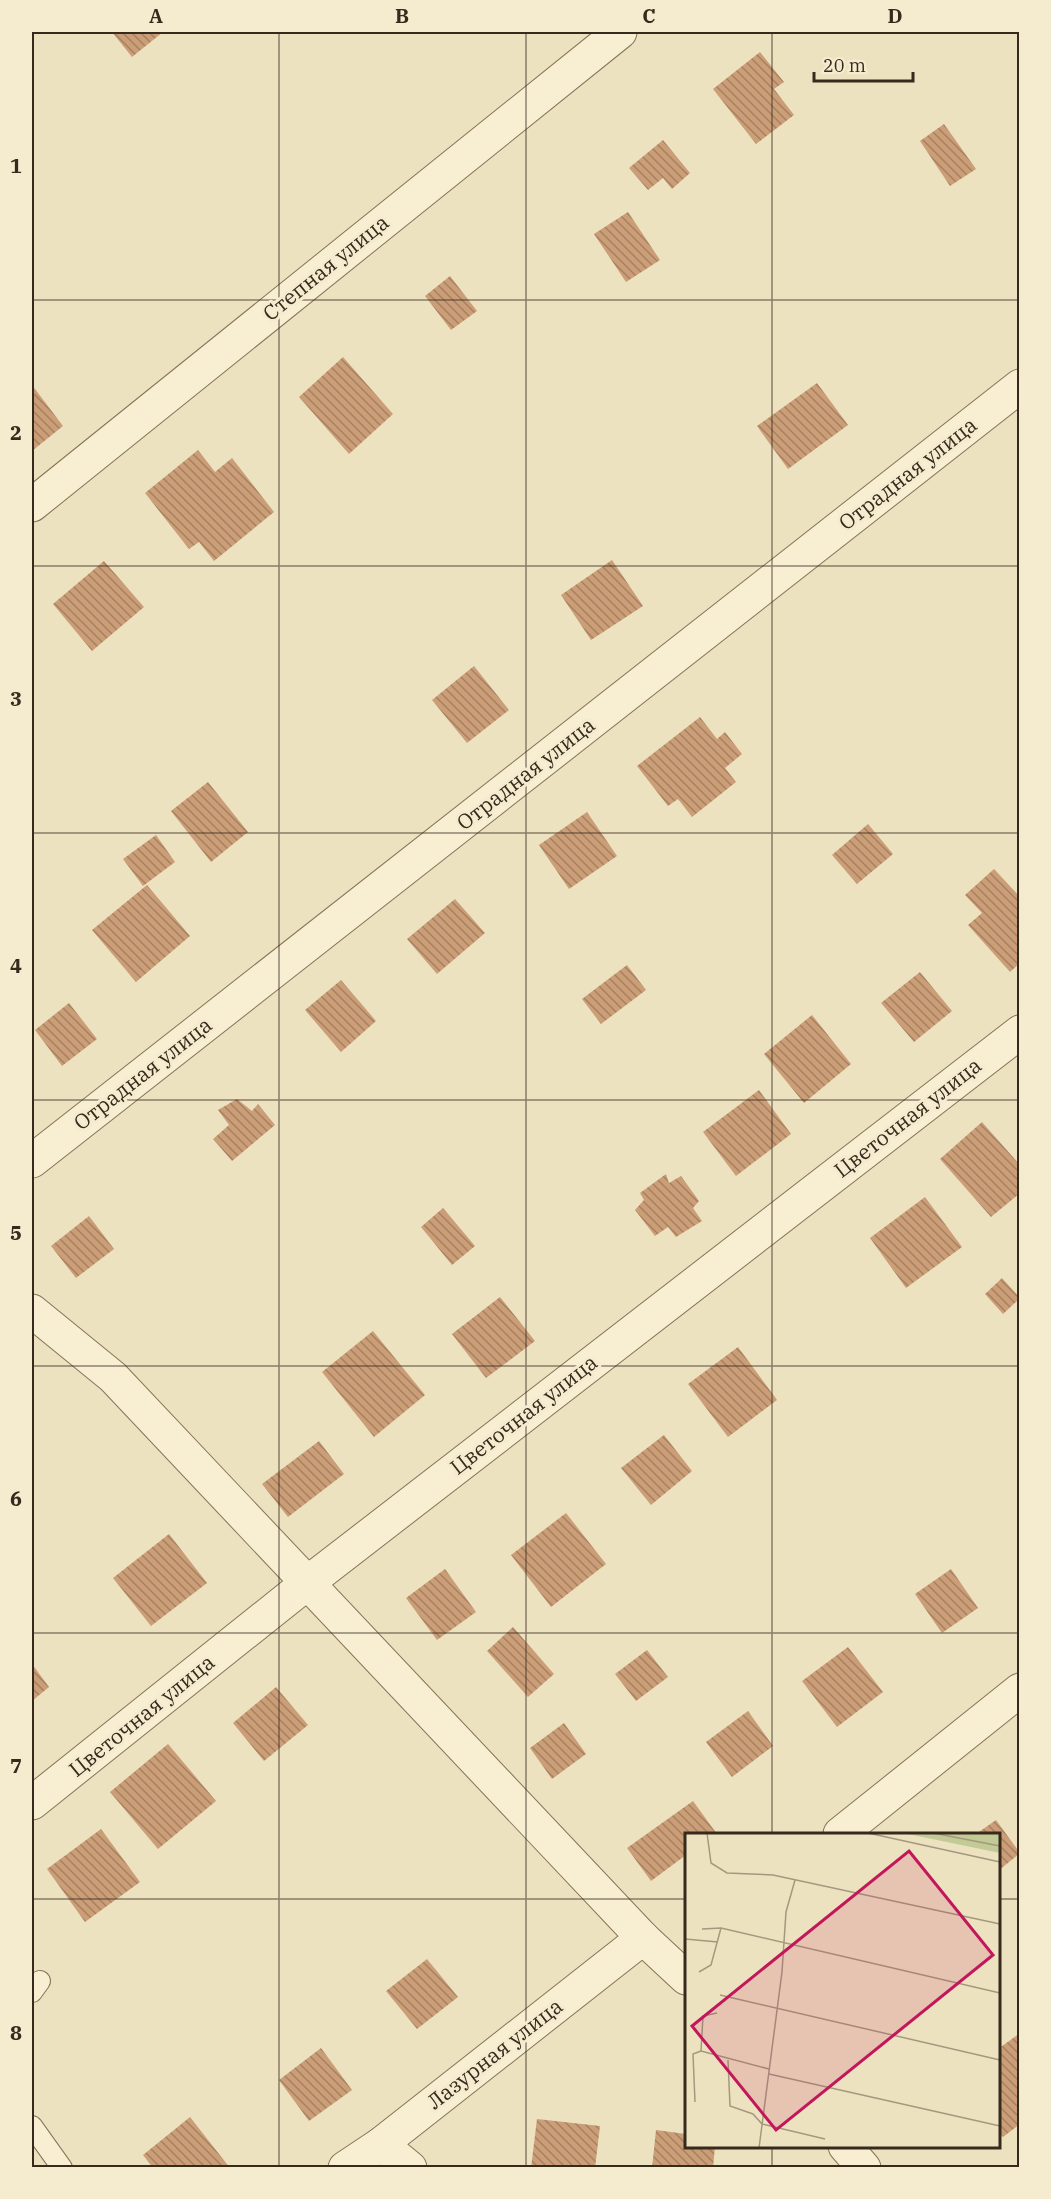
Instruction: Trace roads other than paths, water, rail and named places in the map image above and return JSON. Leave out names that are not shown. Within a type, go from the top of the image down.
[{"type":"street","name":"Степная улица","points":[[32,505],[620,32]]},
{"type":"street","name":"Отрадная улица","points":[[32,1161],[1020,386]]},
{"type":"street","name":"Цветочная улица","points":[[32,1803],[306,1584],[1020,1032]]},
{"type":"street","points":[[32,1311],[113,1377],[306,1584],[643,1938],[683,1967]]},
{"type":"street","points":[[841,1833],[1020,1690]]},
{"type":"street","name":"Лазурная улица","points":[[345,2168],[381,2144],[643,1938]]},
{"type":"street","points":[[381,2144],[410,2168]]},
{"type":"street","points":[[847,2148],[864,2168]]},
{"type":"lane","points":[[32,2126],[62,2168]]}]
